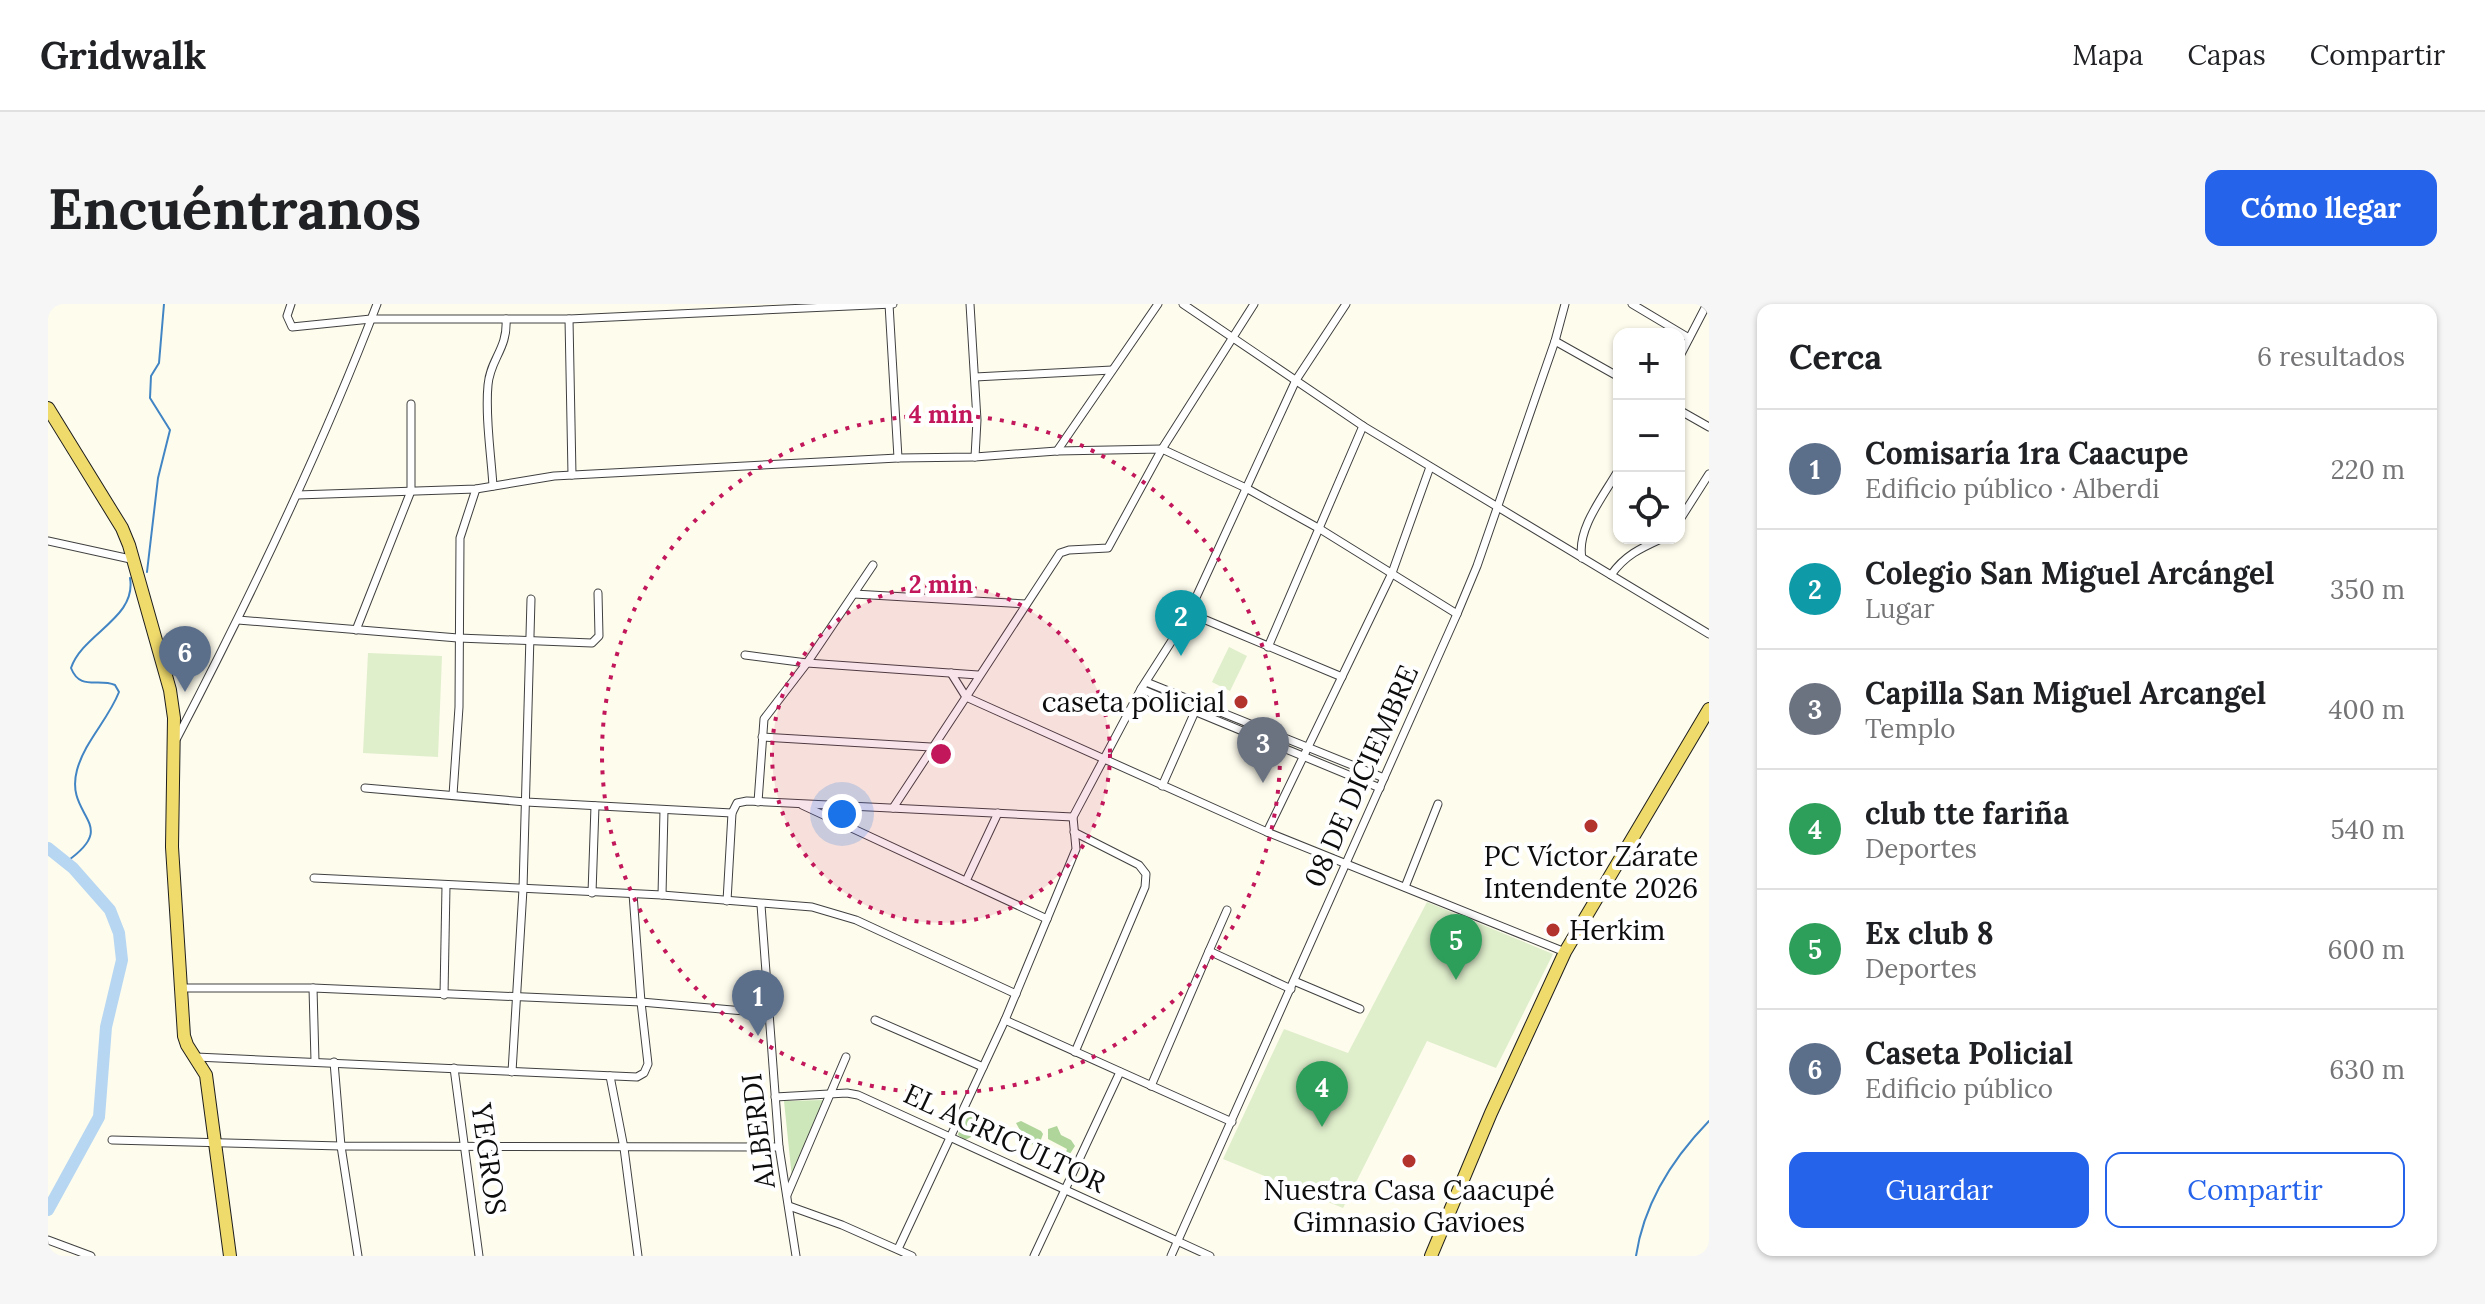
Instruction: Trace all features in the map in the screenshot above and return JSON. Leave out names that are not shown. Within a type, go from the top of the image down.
[{"type":"main road","points":[[48,408],[122,528],[135,560],[170,690],[175,741],[172,847],[184,1036],[206,1075],[230,1256]]},
{"type":"main road","points":[[1431,1256],[1496,1101],[1565,952],[1709,709]]},
{"type":"street","points":[[291,304],[287,316],[292,327],[371,319],[569,319],[890,304],[898,458]]},
{"type":"street","points":[[175,741],[238,620],[297,495],[377,304]]},
{"type":"street","points":[[970,304],[977,420],[975,457]]},
{"type":"street","points":[[1057,451],[1158,304]]},
{"type":"street","points":[[1183,304],[1363,426],[1709,634]]},
{"type":"street","points":[[893,808],[1060,553],[1108,548],[1162,449],[1254,304]]},
{"type":"street","points":[[898,1249],[1005,1020],[1076,849],[1073,817],[1144,685],[1189,613],[1296,380],[1346,304]]},
{"type":"street","name":"08 DE DICIEMBRE","points":[[1171,1256],[1457,614],[1497,508],[1565,304]]},
{"type":"street","points":[[1632,304],[1689,338]]},
{"type":"street","points":[[1685,346],[1707,304]]},
{"type":"street","points":[[493,486],[488,385],[492,367],[504,345],[506,319]]},
{"type":"street","points":[[569,319],[572,475]]},
{"type":"street","points":[[1555,341],[1613,374]]},
{"type":"street","points":[[975,377],[1113,370]]},
{"type":"street","points":[[356,630],[411,491],[411,404]]},
{"type":"street","points":[[1685,413],[1709,427]]},
{"type":"street","points":[[1268,647],[1363,426]]},
{"type":"street","points":[[297,495],[476,489],[572,475],[898,458],[1162,449],[1246,488],[1320,529],[1457,614]]},
{"type":"street","points":[[1267,832],[1392,573],[1430,467]]},
{"type":"street","points":[[1582,558],[1580,547],[1586,527],[1617,472]]},
{"type":"street","points":[[1685,512],[1709,474]]},
{"type":"street","points":[[453,795],[459,707],[460,538],[476,489]]},
{"type":"street","points":[[48,541],[135,560]]},
{"type":"street","points":[[1611,575],[1633,551],[1649,544]]},
{"type":"street","points":[[758,802],[764,719],[807,663],[873,565]]},
{"type":"street","points":[[238,620],[458,638],[596,641],[599,636],[598,593]]},
{"type":"street","points":[[854,594],[1026,604]]},
{"type":"street","points":[[512,1072],[523,889],[531,599]]},
{"type":"street","points":[[1189,613],[1342,677]]},
{"type":"street","points":[[745,655],[807,663],[978,675]]},
{"type":"street","points":[[951,673],[966,697],[1102,760],[1267,832],[1565,952]]},
{"type":"street","points":[[1144,685],[1306,752],[1384,778]]},
{"type":"street","points":[[1162,786],[1197,708]]},
{"type":"street","points":[[762,737],[931,747]]},
{"type":"street","points":[[1306,752],[1380,788]]},
{"type":"street","points":[[365,788],[526,802],[732,813]]},
{"type":"street","points":[[727,901],[732,813],[737,803],[1073,817]]},
{"type":"street","points":[[799,804],[1047,919]]},
{"type":"street","points":[[1405,887],[1438,804]]},
{"type":"street","points":[[592,893],[595,806]]},
{"type":"street","points":[[662,895],[664,810]]},
{"type":"street","points":[[966,881],[998,813]]},
{"type":"street","points":[[1074,832],[1139,865],[1146,874],[1145,887],[1075,1052]]},
{"type":"street","points":[[314,878],[662,895],[812,907],[856,920],[1016,994]]},
{"type":"street","points":[[444,995],[446,886]]},
{"type":"street","points":[[196,1057],[637,1077],[644,1073],[648,1064],[633,894]]},
{"type":"street","name":"ALBERDI","points":[[761,905],[779,1147],[796,1256]]},
{"type":"street","points":[[1151,1086],[1227,910]]},
{"type":"street","points":[[1209,951],[1360,1009]]},
{"type":"street","points":[[180,988],[313,988],[641,1002],[767,1013]]},
{"type":"street","points":[[313,988],[315,1061]]},
{"type":"street","points":[[875,1020],[983,1067]]},
{"type":"street","points":[[1005,1020],[1232,1122]]},
{"type":"street","points":[[787,1195],[846,1057]]},
{"type":"street","points":[[334,1062],[341,1146],[358,1256]]},
{"type":"street","name":"YEGROS","points":[[454,1068],[479,1256]]},
{"type":"street","points":[[1034,1256],[1120,1072]]},
{"type":"street","points":[[610,1076],[624,1148],[638,1256]]},
{"type":"street","name":"EL AGRICULTOR","points":[[775,1097],[858,1095],[1210,1256]]},
{"type":"street","points":[[112,1140],[341,1146],[779,1147]]},
{"type":"street","points":[[789,1206],[912,1256]]},
{"type":"street","points":[[48,1240],[91,1256]]},
{"type":"green space","points":[[1229,647],[1247,656],[1230,691],[1212,682]]},
{"type":"green space","points":[[368,653],[442,656],[438,757],[363,753]]},
{"type":"green space","points":[[1427,902],[1553,954],[1496,1068],[1427,1041],[1343,1208],[1223,1159],[1284,1029],[1348,1053]]},
{"type":"green space","points":[[825,1100],[792,1178],[784,1101]]},
{"type":"green space","points":[[973,1116],[976,1127],[973,1136],[965,1140],[958,1135],[962,1120]]},
{"type":"green space","points":[[1021,1121],[1041,1131],[1043,1134],[1039,1145],[1030,1144],[1031,1139],[1022,1134],[1016,1123]]},
{"type":"green space","points":[[1057,1126],[1061,1135],[1075,1146],[1066,1160],[1067,1149],[1048,1139],[1048,1129]]},
{"type":"waterway","points":[[147,572],[158,478],[170,430],[150,398],[151,376],[159,363],[164,304]]},
{"type":"waterway","points":[[66,862],[90,838],[91,828],[75,786],[77,770],[85,750],[119,692],[115,685],[109,683],[84,682],[71,668],[86,645],[118,615],[130,592],[130,578]]},
{"type":"waterway","points":[[48,848],[73,868],[110,910],[119,933],[122,960],[106,1027],[99,1117],[48,1210]]},
{"type":"waterway","points":[[1636,1256],[1646,1218],[1662,1183],[1683,1151],[1709,1121]]},
{"type":"place","name":"Colegio San Miguel Arcángel","points":[[1181,656]]},
{"type":"place","name":"Caseta Policial","points":[[185,692]]},
{"type":"place","name":"caseta policial","points":[[1241,702]]},
{"type":"place","name":"Capilla San Miguel Arcangel","points":[[1263,783]]},
{"type":"place","name":"PC Víctor Zárate Intendente 2026","points":[[1591,826]]},
{"type":"place","name":"Herkim","points":[[1553,930]]},
{"type":"place","name":"Ex club 8","points":[[1456,980]]},
{"type":"place","name":"Comisaría 1ra Caacupe","points":[[758,1036]]},
{"type":"place","name":"club tte fariña","points":[[1322,1127]]},
{"type":"place","name":"Nuestra Casa Caacupé Gimnasio Gavioes","points":[[1409,1161]]}]
